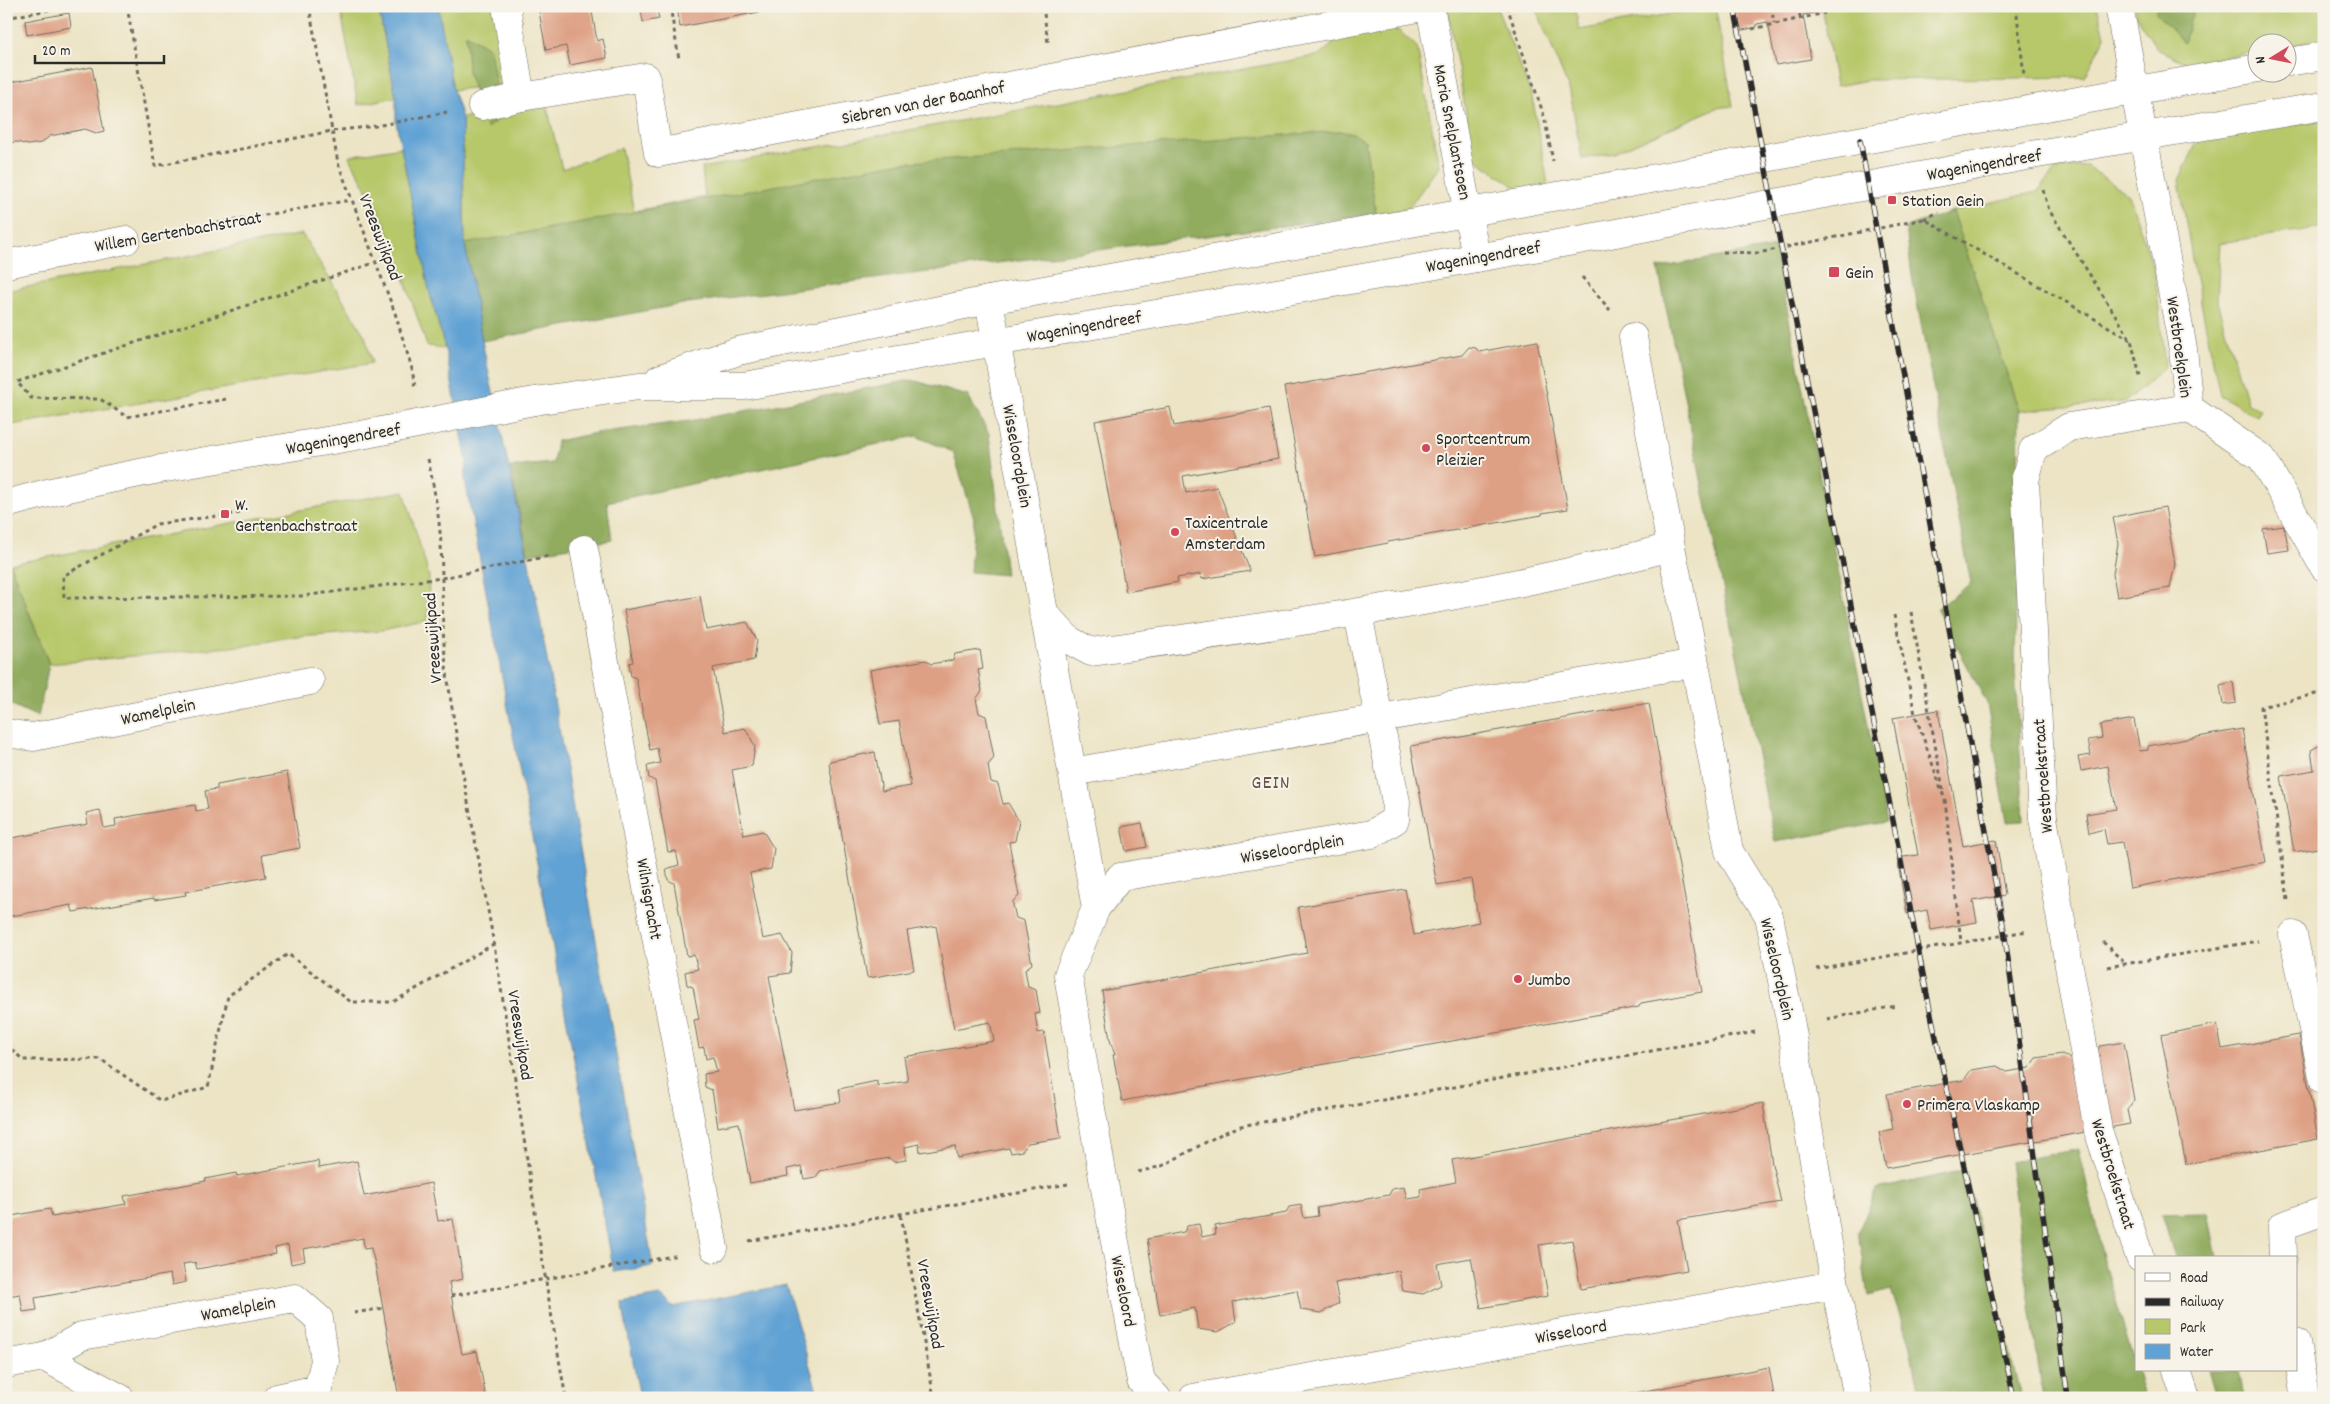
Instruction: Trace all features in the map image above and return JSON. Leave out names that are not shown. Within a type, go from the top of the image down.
[{"type":"street","points":[[506,6],[521,97]]},
{"type":"street","name":"Siebren van der Baanhof","points":[[482,106],[521,97],[646,76],[658,153],[1429,6]]},
{"type":"street","name":"Maria Snelplantsoen","points":[[1429,6],[1476,258]]},
{"type":"street","points":[[2119,6],[2144,136]]},
{"type":"street","points":[[2298,60],[2324,56]]},
{"type":"street","name":"Wageningendreef","points":[[639,386],[738,351],[989,300],[2248,70]]},
{"type":"street","name":"Wageningendreef","points":[[6,497],[47,492],[361,435],[534,401],[639,386],[744,386],[1568,242],[1808,196],[2324,106]]},
{"type":"street","name":"Westbroekplein","points":[[2144,136],[2153,194],[2183,349],[2189,408],[2262,458],[2324,567]]},
{"type":"street","name":"Willem Gertenbachstraat","points":[[6,264],[126,240]]},
{"type":"street","name":"Wisseloordplein","points":[[989,300],[1096,908]]},
{"type":"street","name":"Wisseloordplein","points":[[1633,337],[1729,851],[1769,916],[1791,1025],[1835,1285]]},
{"type":"street","name":"Westbroekstraat","points":[[2139,1256],[2098,1130],[2043,818],[2024,481],[2033,450],[2069,426],[2189,408]]},
{"type":"street","name":"Wageningendreef","points":[[6,504],[47,492]]},
{"type":"street","points":[[1044,612],[1069,640],[1091,652],[1358,614],[1596,567],[1671,546]]},
{"type":"street","name":"Wilnisgracht","points":[[584,549],[714,1248]]},
{"type":"street","name":"Wisseloordplein","points":[[1103,1178],[1068,975],[1096,908],[1120,876],[1372,834],[1395,820],[1396,802],[1358,614]]},
{"type":"street","points":[[1072,772],[1695,663]]},
{"type":"street","name":"Wamelplein","points":[[6,733],[33,737],[310,681]]},
{"type":"street","points":[[2294,935],[2324,1081]]},
{"type":"street","name":"Wisseloord","points":[[1103,1178],[1141,1381],[1158,1398]]},
{"type":"street","points":[[2283,1256],[2282,1226],[2324,1211]]},
{"type":"street","points":[[1835,1285],[1858,1398]]},
{"type":"street","name":"Wisseloord","points":[[1193,1398],[1835,1285]]},
{"type":"street","name":"Wamelplein","points":[[6,1364],[44,1356],[82,1336],[295,1298],[319,1319],[325,1361],[318,1389],[277,1398]]},
{"type":"street","points":[[2298,1354],[2305,1398]]},
{"type":"street","points":[[44,1356],[120,1398]]},
{"type":"street","points":[[2178,1372],[2186,1398]]},
{"type":"path","points":[[6,18],[69,6]]},
{"type":"path","points":[[127,6],[155,166],[332,131],[376,126],[482,106]]},
{"type":"path","name":"Vreeswijkpad","points":[[309,6],[338,163],[377,262],[412,369],[417,396]]},
{"type":"path","points":[[1507,6],[1544,116],[1560,195]]},
{"type":"path","points":[[1771,6],[1774,23]]},
{"type":"path","points":[[1798,6],[1800,17]]},
{"type":"path","points":[[1752,29],[1825,13]]},
{"type":"path","points":[[2042,185],[2049,210],[2131,340],[2149,415]]},
{"type":"path","name":"Willem Gertenbachstraat","points":[[126,240],[351,200]]},
{"type":"path","points":[[1721,252],[1758,253],[1924,219],[2131,340]]},
{"type":"path","points":[[1568,242],[1571,263],[1633,337]]},
{"type":"path","points":[[226,399],[127,417],[100,399],[31,398],[17,382],[377,262]]},
{"type":"path","name":"Vreeswijkpad","points":[[427,451],[438,508],[442,578],[442,624],[446,672],[477,857],[494,944],[544,1278],[566,1398]]},
{"type":"path","points":[[240,512],[157,524],[64,576],[64,598],[302,596],[442,578],[547,556]]},
{"type":"path","points":[[1911,612],[1945,800],[1961,942]]},
{"type":"path","points":[[1894,615],[1915,714],[1945,800]]},
{"type":"path","points":[[2099,969],[2294,935],[2261,707],[2324,692]]},
{"type":"path","points":[[1781,976],[1961,942],[2035,931]]},
{"type":"path","points":[[2097,936],[2126,964]]},
{"type":"path","points":[[6,1044],[23,1060],[100,1059],[160,1101],[208,1087],[228,996],[288,954],[351,1002],[394,1002],[494,944]]},
{"type":"path","points":[[769,1237],[901,1215],[1162,1166],[1222,1133],[1241,1126],[1896,1006]]},
{"type":"path","name":"Vreeswijkpad","points":[[901,1215],[934,1398]]},
{"type":"path","points":[[451,1296],[661,1258]]},
{"type":"green space","points":[[340,6],[378,6],[396,97],[358,105]]},
{"type":"green space","points":[[438,6],[495,6],[509,84],[453,90]]},
{"type":"green space","points":[[1447,6],[1496,6],[1532,96],[1548,184],[1521,191],[1474,158]]},
{"type":"green space","points":[[1535,6],[1575,6],[1579,30],[1715,6],[1733,106],[1716,108],[1614,153],[1582,159],[1570,92]]},
{"type":"green space","points":[[1822,6],[2097,6],[2105,36],[2085,77],[1868,80],[1836,86]]},
{"type":"green space","points":[[2136,6],[2324,6],[2324,39],[2298,44],[2298,32],[2248,32],[2248,53],[2188,64],[2157,49],[2136,16]]},
{"type":"green space","points":[[2157,6],[2194,6],[2184,43],[2156,13]]},
{"type":"green space","points":[[1386,27],[1399,31],[1417,47],[1439,166],[1408,209],[1376,214],[1365,141],[1339,131],[465,244],[462,118],[546,102],[562,169],[621,148],[634,211],[705,197],[702,168],[1320,55],[1344,34]]},
{"type":"green space","points":[[466,34],[490,49],[501,117],[487,128],[468,72]]},
{"type":"green space","points":[[2324,120],[2324,227],[2220,243],[2217,302],[2247,402],[2260,410],[2256,416],[2220,395],[2192,259],[2179,180],[2199,138]]},
{"type":"green space","points":[[1339,131],[1353,133],[1365,141],[1376,214],[688,303],[482,341],[465,244],[897,163]]},
{"type":"green space","points":[[401,147],[429,290],[445,348],[427,346],[386,225],[349,156]]},
{"type":"green space","points":[[2087,166],[2129,195],[2155,273],[2165,366],[2125,402],[2019,411],[1953,211],[2037,192],[2056,169]]},
{"type":"green space","points":[[1953,211],[2019,411],[2015,672],[2024,821],[2007,822],[1987,703],[1937,609],[1971,583],[1912,277],[1906,227]]},
{"type":"green space","points":[[302,234],[365,336],[372,363],[6,426],[6,291]]},
{"type":"green space","points":[[1775,247],[1887,822],[1775,842],[1658,268]]},
{"type":"green space","points":[[912,380],[968,396],[989,434],[1006,575],[970,572],[974,518],[953,452],[916,436],[607,502],[612,540],[528,554],[510,467],[553,463],[557,441],[596,433],[689,421]]},
{"type":"green space","points":[[404,491],[429,576],[428,621],[382,631],[284,638],[250,645],[49,664],[10,564]]},
{"type":"green space","points":[[10,564],[49,664],[38,717],[6,702],[6,565]]},
{"type":"green space","points":[[2079,1149],[2103,1257],[2135,1364],[2135,1372],[2137,1372],[2145,1398],[2043,1398],[2010,1162]]},
{"type":"green space","points":[[1965,1170],[2021,1398],[1920,1398],[1909,1343],[1891,1290],[1868,1296],[1858,1232],[1877,1189]]},
{"type":"green space","points":[[2208,1213],[2217,1256],[2174,1256],[2162,1214]]},
{"type":"green space","points":[[2209,1372],[2238,1372],[2243,1398],[2216,1398]]},
{"type":"water","points":[[378,6],[438,6],[453,90],[462,118],[465,244],[482,341],[535,591],[653,1266],[614,1272],[465,480],[467,461],[445,348],[429,290],[401,147],[396,121],[396,97]]},
{"type":"water","points":[[786,1285],[818,1394],[816,1398],[640,1398],[622,1303],[660,1296],[673,1307]]},
{"type":"building","points":[[538,6],[591,6],[597,41],[603,39],[607,58],[570,65],[566,46],[546,50]]},
{"type":"building","points":[[640,6],[656,6],[659,19],[643,22]]},
{"type":"building","points":[[677,6],[786,6],[786,7],[680,27]]},
{"type":"building","points":[[1734,6],[1822,6],[1823,11],[1803,15],[1811,59],[1776,65],[1768,22],[1757,24],[1757,27],[1738,31]]},
{"type":"building","points":[[69,13],[71,27],[27,35],[25,21]]},
{"type":"building","points":[[92,67],[104,131],[96,133],[85,129],[50,136],[41,143],[28,145],[17,142],[6,143],[6,83]]},
{"type":"building","name":"Sportcentrum Pleizier","points":[[1537,341],[1568,509],[1315,557],[1284,387],[1462,355],[1469,347],[1476,348],[1479,352]]},
{"type":"building","name":"Taxicentrale Amsterdam","points":[[1170,407],[1174,426],[1269,408],[1278,459],[1183,476],[1186,493],[1217,487],[1250,571],[1202,579],[1201,574],[1177,578],[1178,582],[1126,592],[1095,421]]},
{"type":"building","points":[[2165,507],[2175,564],[2170,588],[2117,597],[2113,574],[2118,543],[2113,517]]},
{"type":"building","points":[[2284,526],[2289,550],[2267,553],[2263,529]]},
{"type":"building","points":[[700,596],[706,630],[747,622],[757,640],[754,660],[713,668],[725,732],[745,728],[755,746],[752,766],[732,770],[744,835],[763,831],[774,849],[771,869],[750,873],[763,939],[782,935],[792,953],[790,973],[769,976],[794,1110],[841,1102],[839,1089],[877,1081],[877,1086],[908,1081],[904,1057],[994,1041],[990,1022],[954,1029],[936,926],[907,931],[914,970],[867,977],[829,763],[830,761],[875,752],[882,791],[911,786],[899,721],[880,724],[870,670],[926,660],[931,664],[953,660],[955,654],[980,650],[983,669],[978,670],[982,691],[976,699],[979,713],[986,716],[994,758],[988,765],[991,782],[998,784],[1003,804],[1008,803],[1019,821],[1015,841],[1009,842],[1019,896],[1013,901],[1013,905],[1016,918],[1024,921],[1032,964],[1025,969],[1028,987],[1036,990],[1040,1013],[1035,1014],[1038,1033],[1044,1032],[1061,1138],[1028,1143],[1022,1151],[1011,1153],[1009,1148],[957,1158],[955,1146],[920,1152],[919,1144],[905,1147],[906,1160],[894,1162],[889,1158],[854,1164],[820,1171],[816,1177],[804,1179],[801,1166],[787,1169],[788,1176],[750,1183],[739,1123],[718,1127],[712,1090],[705,1087],[704,1074],[717,1072],[713,1057],[706,1059],[704,1047],[699,1048],[694,1020],[699,1019],[693,987],[687,985],[685,972],[698,969],[694,955],[687,956],[674,883],[668,880],[666,869],[679,865],[676,851],[668,852],[655,781],[649,778],[647,766],[660,763],[657,748],[650,750],[636,678],[631,676],[629,663],[633,662],[624,610]]},
{"type":"building","points":[[2233,682],[2236,703],[2223,705],[2220,685]]},
{"type":"building","points":[[1649,703],[1702,992],[1641,1003],[1639,1007],[1122,1101],[1102,991],[1307,953],[1298,907],[1405,889],[1414,935],[1479,922],[1471,879],[1437,885],[1411,746]]},
{"type":"building","points":[[1938,710],[1963,846],[1996,840],[2005,895],[1973,901],[1977,922],[1931,930],[1927,910],[1907,914],[1897,858],[1918,855],[1893,718]]},
{"type":"building","points":[[2134,719],[2140,751],[2148,750],[2148,746],[2242,729],[2266,862],[2130,888],[2122,842],[2107,844],[2104,829],[2089,833],[2086,814],[2116,809],[2108,766],[2081,771],[2078,757],[2091,755],[2088,740],[2102,738],[2100,725]]},
{"type":"building","points":[[2324,743],[2324,847],[2294,852],[2281,776],[2314,770],[2311,750]]},
{"type":"building","points":[[287,772],[300,848],[262,855],[266,877],[185,892],[186,895],[154,900],[154,898],[73,912],[71,905],[6,917],[6,839],[88,824],[86,813],[100,810],[104,828],[116,826],[115,819],[195,805],[196,811],[208,809],[205,791],[217,789],[217,785]]},
{"type":"building","points":[[1142,823],[1147,847],[1126,851],[1121,827]]},
{"type":"building","points":[[2217,1024],[2222,1049],[2299,1035],[2318,1139],[2186,1164],[2161,1035]]},
{"type":"building","points":[[2124,1042],[2134,1100],[2127,1110],[2130,1124],[1886,1168],[1879,1132],[1893,1129],[1887,1094],[1964,1080],[1971,1070],[1997,1066],[2007,1072],[2029,1068],[2036,1058],[2062,1054],[2072,1060],[2093,1057],[2100,1046]]},
{"type":"building","points":[[1763,1103],[1772,1164],[1781,1202],[1678,1220],[1687,1270],[1581,1289],[1572,1240],[1539,1245],[1548,1296],[1481,1308],[1471,1258],[1437,1264],[1441,1285],[1423,1294],[1403,1291],[1399,1271],[1335,1283],[1339,1303],[1321,1313],[1301,1310],[1297,1290],[1233,1302],[1236,1322],[1218,1332],[1198,1329],[1195,1308],[1160,1315],[1147,1239],[1184,1232],[1187,1226],[1199,1224],[1202,1237],[1216,1234],[1215,1226],[1286,1213],[1289,1207],[1301,1205],[1304,1218],[1318,1216],[1317,1208],[1389,1195],[1392,1189],[1404,1187],[1407,1199],[1421,1197],[1420,1189],[1456,1182],[1452,1160]]},
{"type":"building","points":[[318,1161],[319,1168],[357,1161],[364,1196],[431,1183],[438,1221],[453,1219],[463,1279],[449,1282],[455,1317],[462,1354],[477,1351],[486,1398],[399,1398],[375,1264],[371,1248],[364,1249],[363,1238],[303,1249],[305,1261],[291,1264],[288,1245],[275,1248],[276,1254],[236,1262],[197,1269],[195,1262],[183,1264],[186,1282],[172,1285],[170,1274],[35,1298],[37,1310],[23,1312],[20,1294],[8,1296],[9,1303],[6,1303],[6,1217],[50,1209],[52,1217],[126,1204],[124,1196],[206,1181],[205,1179],[236,1173],[237,1176]]},
{"type":"building","points":[[1769,1367],[1774,1396],[1769,1398],[1609,1398]]},
{"type":"railway","points":[[1734,6],[1929,1005],[2014,1398]]},
{"type":"railway","points":[[1860,140],[2004,930],[2068,1398]]},
{"type":"place","name":"Station Gein","points":[[1892,200]]},
{"type":"place","name":"Gein","points":[[1834,272]]},
{"type":"place","name":"Sportcentrum Pleizier","points":[[1426,448]]},
{"type":"place","name":"W. Gertenbachstraat","points":[[225,514]]},
{"type":"place","name":"Taxicentrale Amsterdam","points":[[1175,532]]},
{"type":"place","name":"Jumbo","points":[[1518,979]]},
{"type":"place","name":"Primera Vlaskamp","points":[[1907,1104]]},
{"type":"district","name":"GEIN","points":[[1271,781]]}]
